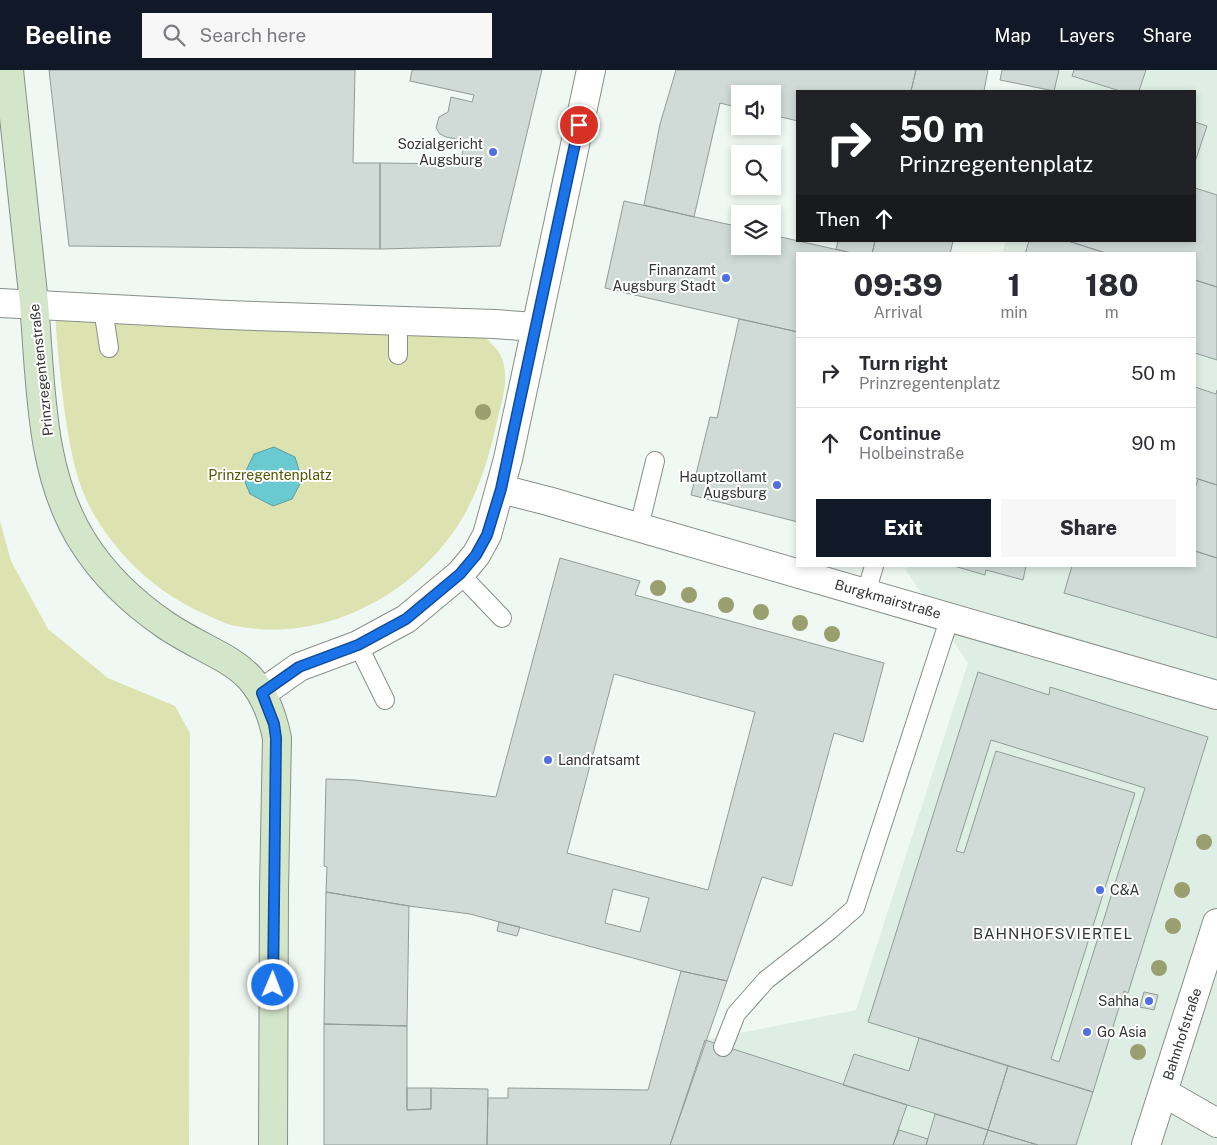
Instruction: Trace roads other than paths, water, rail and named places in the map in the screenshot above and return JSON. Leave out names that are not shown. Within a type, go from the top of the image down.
[{"type":"street","name":"Prinzregentenstraße","points":[[9,70],[34,304],[43,415],[57,486],[68,515],[83,543],[123,593],[167,626],[234,663],[253,680],[262,693],[274,724],[276,738],[273,908],[273,1145]]},
{"type":"street","points":[[262,693],[299,667],[358,645],[406,619],[460,574],[476,555],[487,535],[501,489],[591,70]]},
{"type":"street","points":[[0,303],[228,315],[398,320],[536,327]]},
{"type":"street","name":"Burgkmairstraße","points":[[501,489],[639,527],[1217,695]]},
{"type":"street","name":"Bahnhofstraße","points":[[1146,1145],[1217,923]]},
{"type":"street","points":[[1163,1092],[1217,1123]]},
{"type":"lane","points":[[103,309],[109,348]]},
{"type":"lane","points":[[398,320],[398,355]]},
{"type":"lane","points":[[639,527],[655,461]]},
{"type":"lane","points":[[866,593],[874,567]]},
{"type":"lane","points":[[460,574],[502,618]]},
{"type":"lane","points":[[723,1047],[736,1014],[766,980],[856,908],[950,617]]},
{"type":"lane","points":[[358,645],[385,700]]},
{"type":"water","points":[[274,447],[295,457],[302,480],[292,499],[273,506],[250,494],[243,477],[254,454]]},
{"type":"place","name":"Sozialgericht Augsburg","points":[[493,152]]},
{"type":"place","name":"Finanzamt Augsburg Stadt","points":[[726,278]]},
{"type":"place","name":"Hauptzollamt Augsburg","points":[[777,485]]},
{"type":"place","name":"Landratsamt","points":[[548,760]]},
{"type":"place","name":"C&A","points":[[1100,890]]},
{"type":"place","name":"Sahha","points":[[1149,1001]]},
{"type":"place","name":"Go Asia","points":[[1087,1032]]},
{"type":"district","name":"BAHNHOFSVIERTEL","points":[[1053,934]]},
{"type":"park label","name":"Prinzregentenplatz","points":[[270,475]]}]
